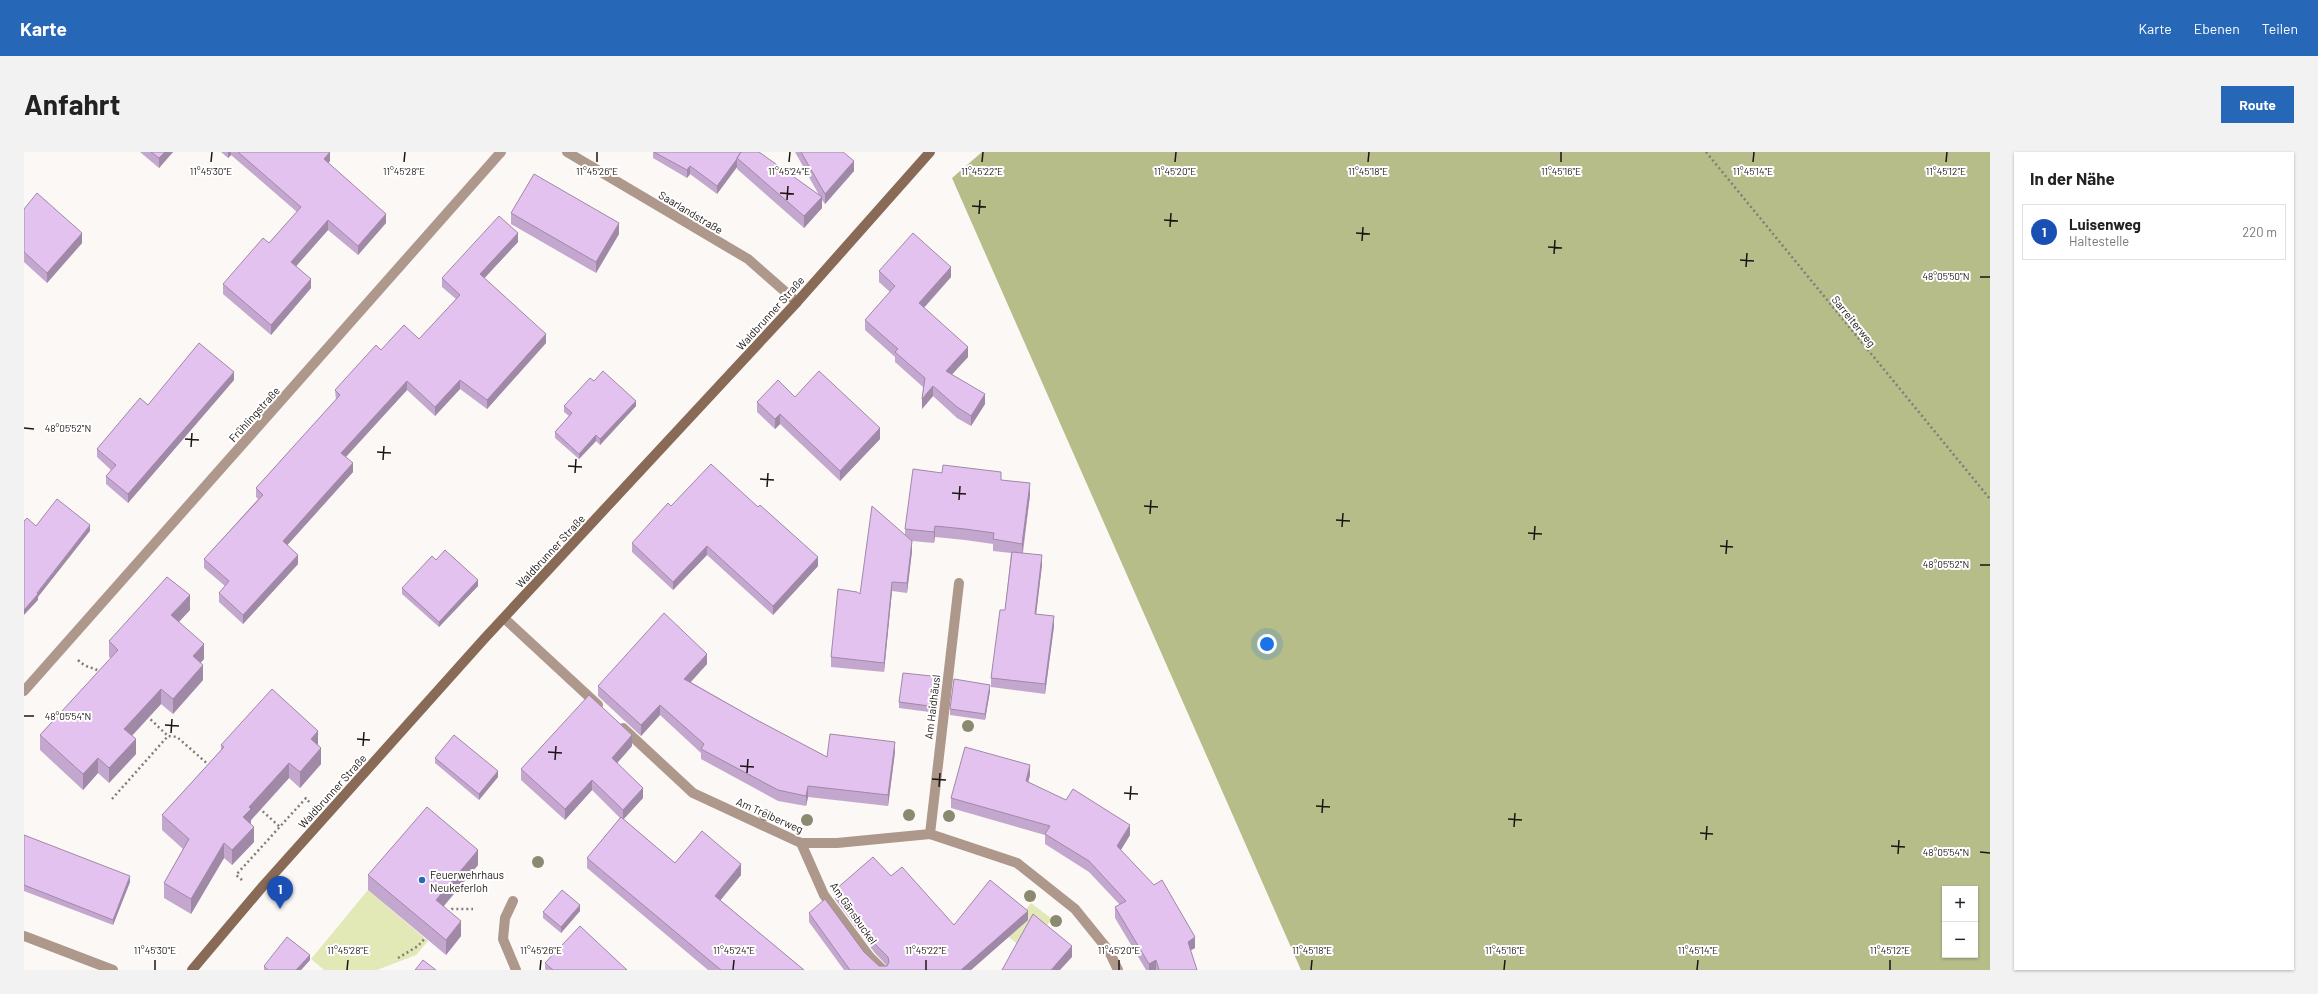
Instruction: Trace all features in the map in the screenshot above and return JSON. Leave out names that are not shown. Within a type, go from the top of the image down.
[{"type":"street","name":"Frühlingstraße","points":[[24,691],[501,152]]},
{"type":"street","name":"Saarlandstraße","points":[[567,152],[748,259],[797,302]]},
{"type":"street","name":"Waldbrunner Straße","points":[[192,970],[263,886],[504,618],[797,302],[930,152]]},
{"type":"street","name":"Am Haidhäusl","points":[[930,834],[959,583]]},
{"type":"street","name":"Am Treiberweg","points":[[504,618],[693,793],[801,843],[837,843],[930,834],[1017,863],[1075,909],[1109,951],[1118,970]]},
{"type":"street","name":"Am Gänsbuckel","points":[[801,843],[824,895],[870,956],[883,970]]},
{"type":"street","points":[[513,901],[505,918],[503,939],[516,970]]},
{"type":"street","points":[[24,936],[113,970]]},
{"type":"path","name":"Sarreiterweg","points":[[1706,152],[1990,499]]},
{"type":"path","points":[[76,657],[86,667],[98,670],[103,675]]},
{"type":"path","points":[[141,711],[168,736],[177,736],[211,766]]},
{"type":"path","points":[[112,799],[168,736]]},
{"type":"path","points":[[257,807],[280,827]]},
{"type":"path","points":[[447,914],[452,909],[473,909]]},
{"type":"path","points":[[398,958],[418,946],[433,930]]},
{"type":"green space","points":[[982,152],[1990,152],[1990,970],[1301,970],[952,178]]},
{"type":"green space","points":[[368,890],[428,941],[416,955],[377,970],[324,970],[311,959]]},
{"type":"green space","points":[[1031,903],[1052,919],[1027,951],[1006,935]]},
{"type":"building","points":[[151,152],[165,152],[159,158]]},
{"type":"building","points":[[238,152],[330,152],[324,159],[386,214],[358,246],[328,220],[291,262],[311,279],[271,325],[223,284],[263,238],[269,243],[301,207]]},
{"type":"building","points":[[654,152],[741,152],[717,186],[690,166],[687,170]]},
{"type":"building","points":[[741,152],[759,152],[822,197],[804,216],[737,158]]},
{"type":"building","points":[[801,152],[843,152],[854,161],[825,194]]},
{"type":"building","points":[[534,174],[619,223],[596,262],[511,213]]},
{"type":"building","points":[[37,193],[82,233],[47,273],[24,252],[24,209]]},
{"type":"building","points":[[499,216],[518,233],[480,274],[546,334],[487,400],[460,380],[435,407],[407,381],[341,453],[353,463],[283,541],[298,555],[243,615],[219,593],[229,581],[204,559],[263,495],[256,488],[340,395],[335,390],[376,345],[381,350],[404,325],[419,339],[460,295],[442,278]]},
{"type":"building","points":[[913,233],[951,267],[919,303],[968,347],[946,371],[985,394],[971,416],[957,407],[933,386],[922,399],[925,378],[895,352],[898,349],[865,320],[895,286],[879,271]]},
{"type":"building","points":[[199,343],[234,372],[128,494],[106,476],[116,465],[97,449],[140,398],[148,405]]},
{"type":"building","points":[[603,371],[636,401],[600,439],[596,435],[579,454],[555,432],[572,413],[564,406],[590,378],[594,381]]},
{"type":"building","points":[[819,371],[880,428],[840,471],[780,414],[775,419],[757,402],[778,380],[795,397]]},
{"type":"building","points":[[711,464],[758,507],[760,505],[818,557],[773,606],[707,546],[673,582],[632,543],[668,503],[671,506]]},
{"type":"building","points":[[943,465],[1001,472],[1001,480],[1030,483],[1022,544],[993,539],[994,533],[965,529],[935,526],[934,532],[905,529],[913,469],[942,473]]},
{"type":"building","points":[[57,499],[90,525],[37,593],[38,594],[24,610],[24,521],[27,518],[36,526]]},
{"type":"building","points":[[872,506],[912,541],[907,583],[892,582],[884,663],[831,657],[838,589],[857,592],[860,594]]},
{"type":"building","points":[[445,550],[478,580],[439,622],[402,588],[432,556],[436,560]]},
{"type":"building","points":[[1012,552],[1042,555],[1035,614],[1054,616],[1045,684],[991,678],[1000,610],[1005,610]]},
{"type":"building","points":[[167,577],[190,595],[171,615],[204,644],[193,656],[203,665],[173,699],[161,689],[124,729],[136,739],[109,768],[98,758],[83,774],[40,735],[118,650],[109,641]]},
{"type":"building","points":[[664,613],[707,654],[684,679],[755,719],[827,757],[830,734],[895,742],[888,795],[808,786],[806,796],[778,790],[701,749],[704,744],[660,705],[641,725],[598,686]]},
{"type":"building","points":[[903,673],[941,677],[937,707],[899,702]]},
{"type":"building","points":[[954,679],[990,685],[985,714],[950,709]]},
{"type":"building","points":[[272,689],[318,731],[311,739],[321,748],[300,772],[289,763],[249,807],[251,809],[243,817],[254,827],[232,850],[224,843],[191,899],[164,883],[189,839],[162,815],[224,747],[221,745]]},
{"type":"building","points":[[589,695],[632,735],[612,758],[643,788],[623,810],[592,780],[565,809],[521,769]]},
{"type":"building","points":[[454,735],[498,771],[479,794],[435,758]]},
{"type":"building","points":[[965,747],[1030,765],[1026,781],[1066,800],[1073,789],[1130,825],[1117,846],[1154,885],[1162,880],[1195,937],[1188,942],[1197,970],[1159,970],[1156,960],[1149,964],[1115,907],[1126,901],[1089,861],[1045,834],[1050,826],[951,798]]},
{"type":"building","points":[[427,807],[478,850],[436,900],[461,921],[446,940],[368,875]]},
{"type":"building","points":[[621,817],[675,863],[702,831],[741,864],[715,896],[804,970],[721,970],[587,858]]},
{"type":"building","points":[[24,835],[130,876],[113,920],[24,885]]},
{"type":"building","points":[[873,857],[891,876],[902,867],[954,925],[990,880],[1028,911],[961,970],[850,970],[809,913],[825,899],[864,952],[879,966],[887,966],[889,962],[888,957],[874,943],[835,890]]},
{"type":"building","points":[[562,890],[580,905],[561,927],[543,912]]},
{"type":"building","points":[[1033,914],[1072,946],[1051,970],[1002,970]]},
{"type":"building","points":[[580,926],[627,970],[553,970],[545,963]]},
{"type":"building","points":[[287,937],[310,955],[296,970],[268,970],[264,966]]},
{"type":"building","points":[[423,960],[436,970],[415,970]]},
{"type":"place","name":"Feuerwehrhaus Neukeferloh","points":[[422,880]]},
{"type":"place","name":"Luisenweg","points":[[280,909]]}]
